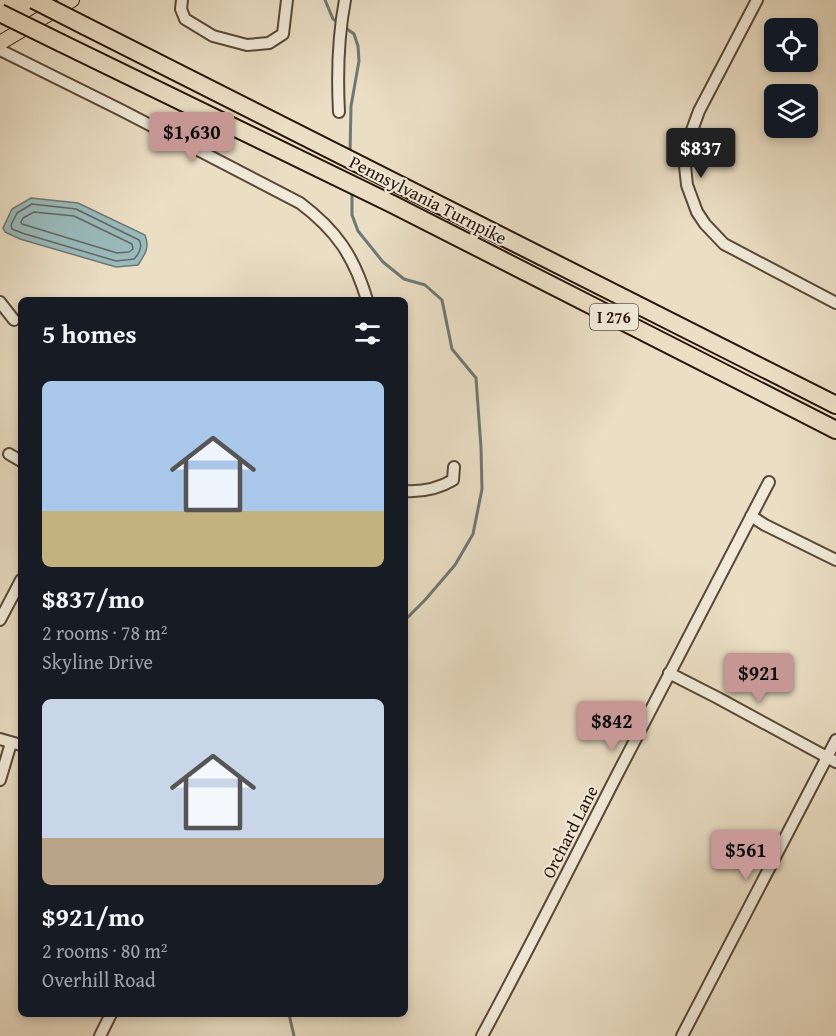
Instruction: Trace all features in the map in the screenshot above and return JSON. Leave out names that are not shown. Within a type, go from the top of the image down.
[{"type":"highway","name":"Pennsylvania Turnpike","points":[[34,0],[836,405]]},
{"type":"highway","name":"Pennsylvania Turnpike","points":[[0,13],[314,164],[836,430]]},
{"type":"main road","points":[[0,44],[72,0]]},
{"type":"street","points":[[182,0],[181,9],[185,19],[213,36],[247,45],[269,43],[283,34],[287,0]]},
{"type":"street","points":[[758,0],[699,111],[686,155],[687,185],[697,212],[724,244],[836,303]]},
{"type":"street","points":[[339,112],[338,65],[345,2]]},
{"type":"street","points":[[0,50],[300,203],[325,224],[339,240],[354,266],[366,297]]},
{"type":"street","points":[[0,302],[14,320]]},
{"type":"street","points":[[9,454],[18,459]]},
{"type":"street","points":[[408,491],[432,490],[443,486],[453,480],[454,467]]},
{"type":"street","name":"Orchard Lane","points":[[482,1036],[567,876],[669,673],[769,482]]},
{"type":"street","points":[[751,516],[836,560]]},
{"type":"street","points":[[0,620],[18,586]]},
{"type":"street","points":[[669,673],[831,760]]},
{"type":"street","points":[[682,1036],[831,760],[836,740]]},
{"type":"street","points":[[0,780],[11,742]]},
{"type":"street","points":[[100,1036],[110,1017]]},
{"type":"water","points":[[31,198],[78,203],[145,235],[147,247],[145,254],[138,265],[116,267],[20,239],[5,232],[3,228],[12,209]]},
{"type":"waterway","points":[[325,0],[333,19],[338,22]]},
{"type":"waterway","points":[[343,26],[354,34],[359,61],[351,106],[350,153]]},
{"type":"waterway","points":[[352,193],[352,215],[358,231],[383,262],[404,279],[425,285],[442,300],[452,349],[476,378],[482,489],[473,534],[455,565],[408,617]]},
{"type":"waterway","points":[[290,1017],[294,1036]]}]
